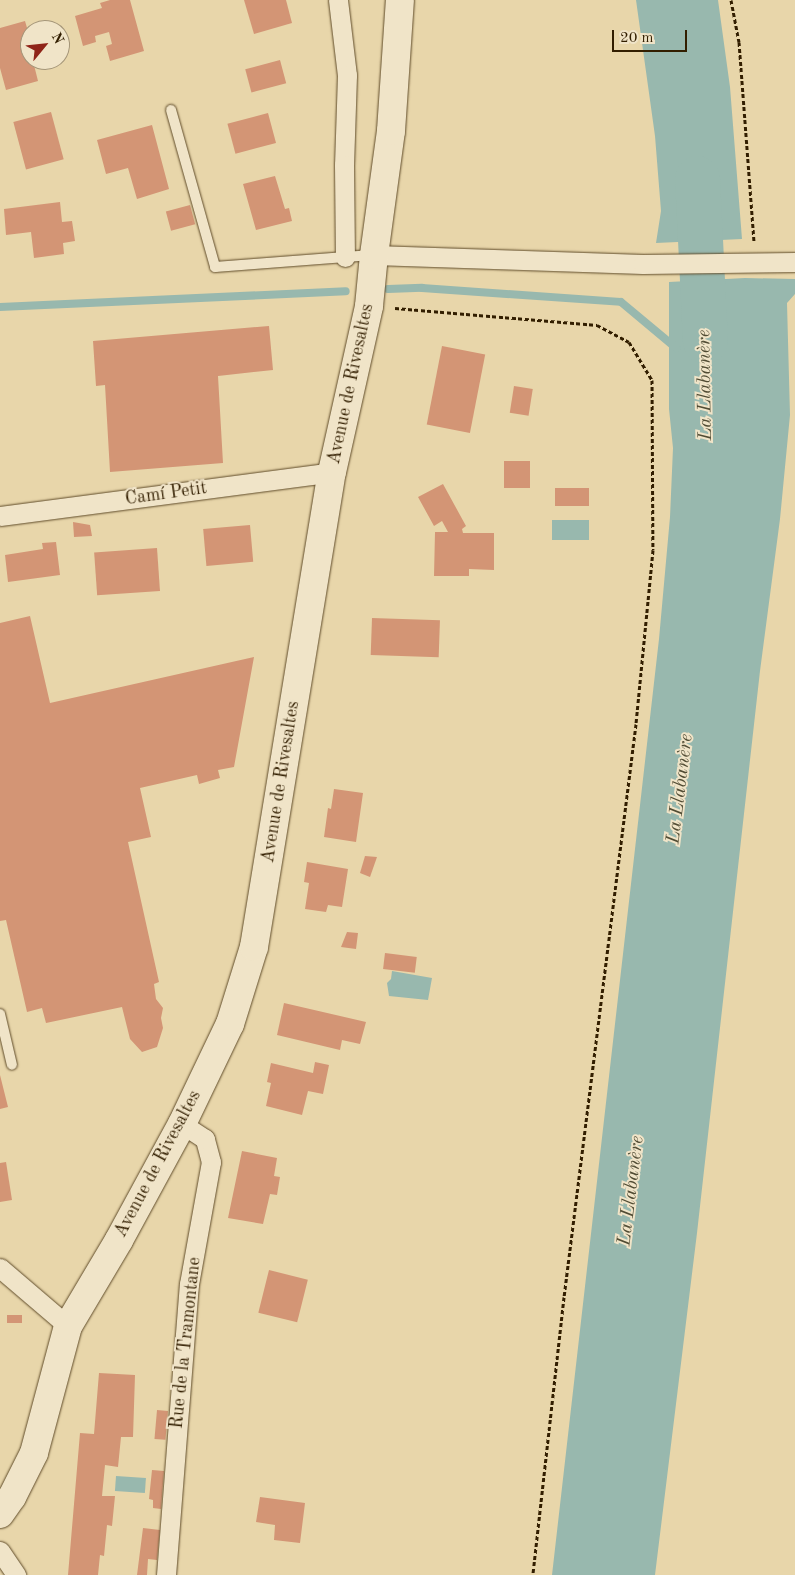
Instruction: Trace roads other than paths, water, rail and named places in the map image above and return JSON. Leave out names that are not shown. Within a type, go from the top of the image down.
[{"type":"main road","name":"Avenue de Rivesaltes","points":[[0,1514],[12,1497],[34,1453],[68,1326],[119,1240],[182,1124],[230,1024],[254,947],[332,472],[370,306],[374,255],[391,131],[400,0]]},
{"type":"street","points":[[338,0],[347,75],[344,165],[345,257]]},
{"type":"street","points":[[374,255],[643,264],[795,262]]},
{"type":"street","name":"Camí Petit","points":[[0,516],[332,472]]},
{"type":"street","name":"Rue de la Tramontane","points":[[166,1575],[189,1284],[211,1162],[205,1139],[182,1124]]},
{"type":"street","points":[[0,1268],[68,1326]]},
{"type":"street","points":[[0,1551],[16,1575]]},
{"type":"lane","points":[[171,110],[214,268],[374,255]]},
{"type":"lane","points":[[0,1014],[12,1064]]},
{"type":"water","points":[[636,0],[718,0],[730,87],[742,239],[656,243],[661,211],[655,136]]},
{"type":"water","points":[[745,278],[795,279],[795,294],[787,303],[790,415],[780,519],[760,671],[697,1233],[655,1575],[552,1575],[659,639],[670,517],[673,448],[669,409],[669,282]]},
{"type":"water","points":[[552,520],[589,520],[589,540],[552,540]]},
{"type":"water","points":[[392,971],[432,978],[428,1000],[389,996],[387,983],[391,979]]},
{"type":"water","points":[[116,1476],[146,1478],[145,1493],[115,1491]]},
{"type":"waterway","name":"La Llabanère","points":[[697,178],[705,341]]},
{"type":"waterway","points":[[388,289],[422,288],[621,302],[676,348]]},
{"type":"waterway","points":[[0,307],[346,291]]}]
